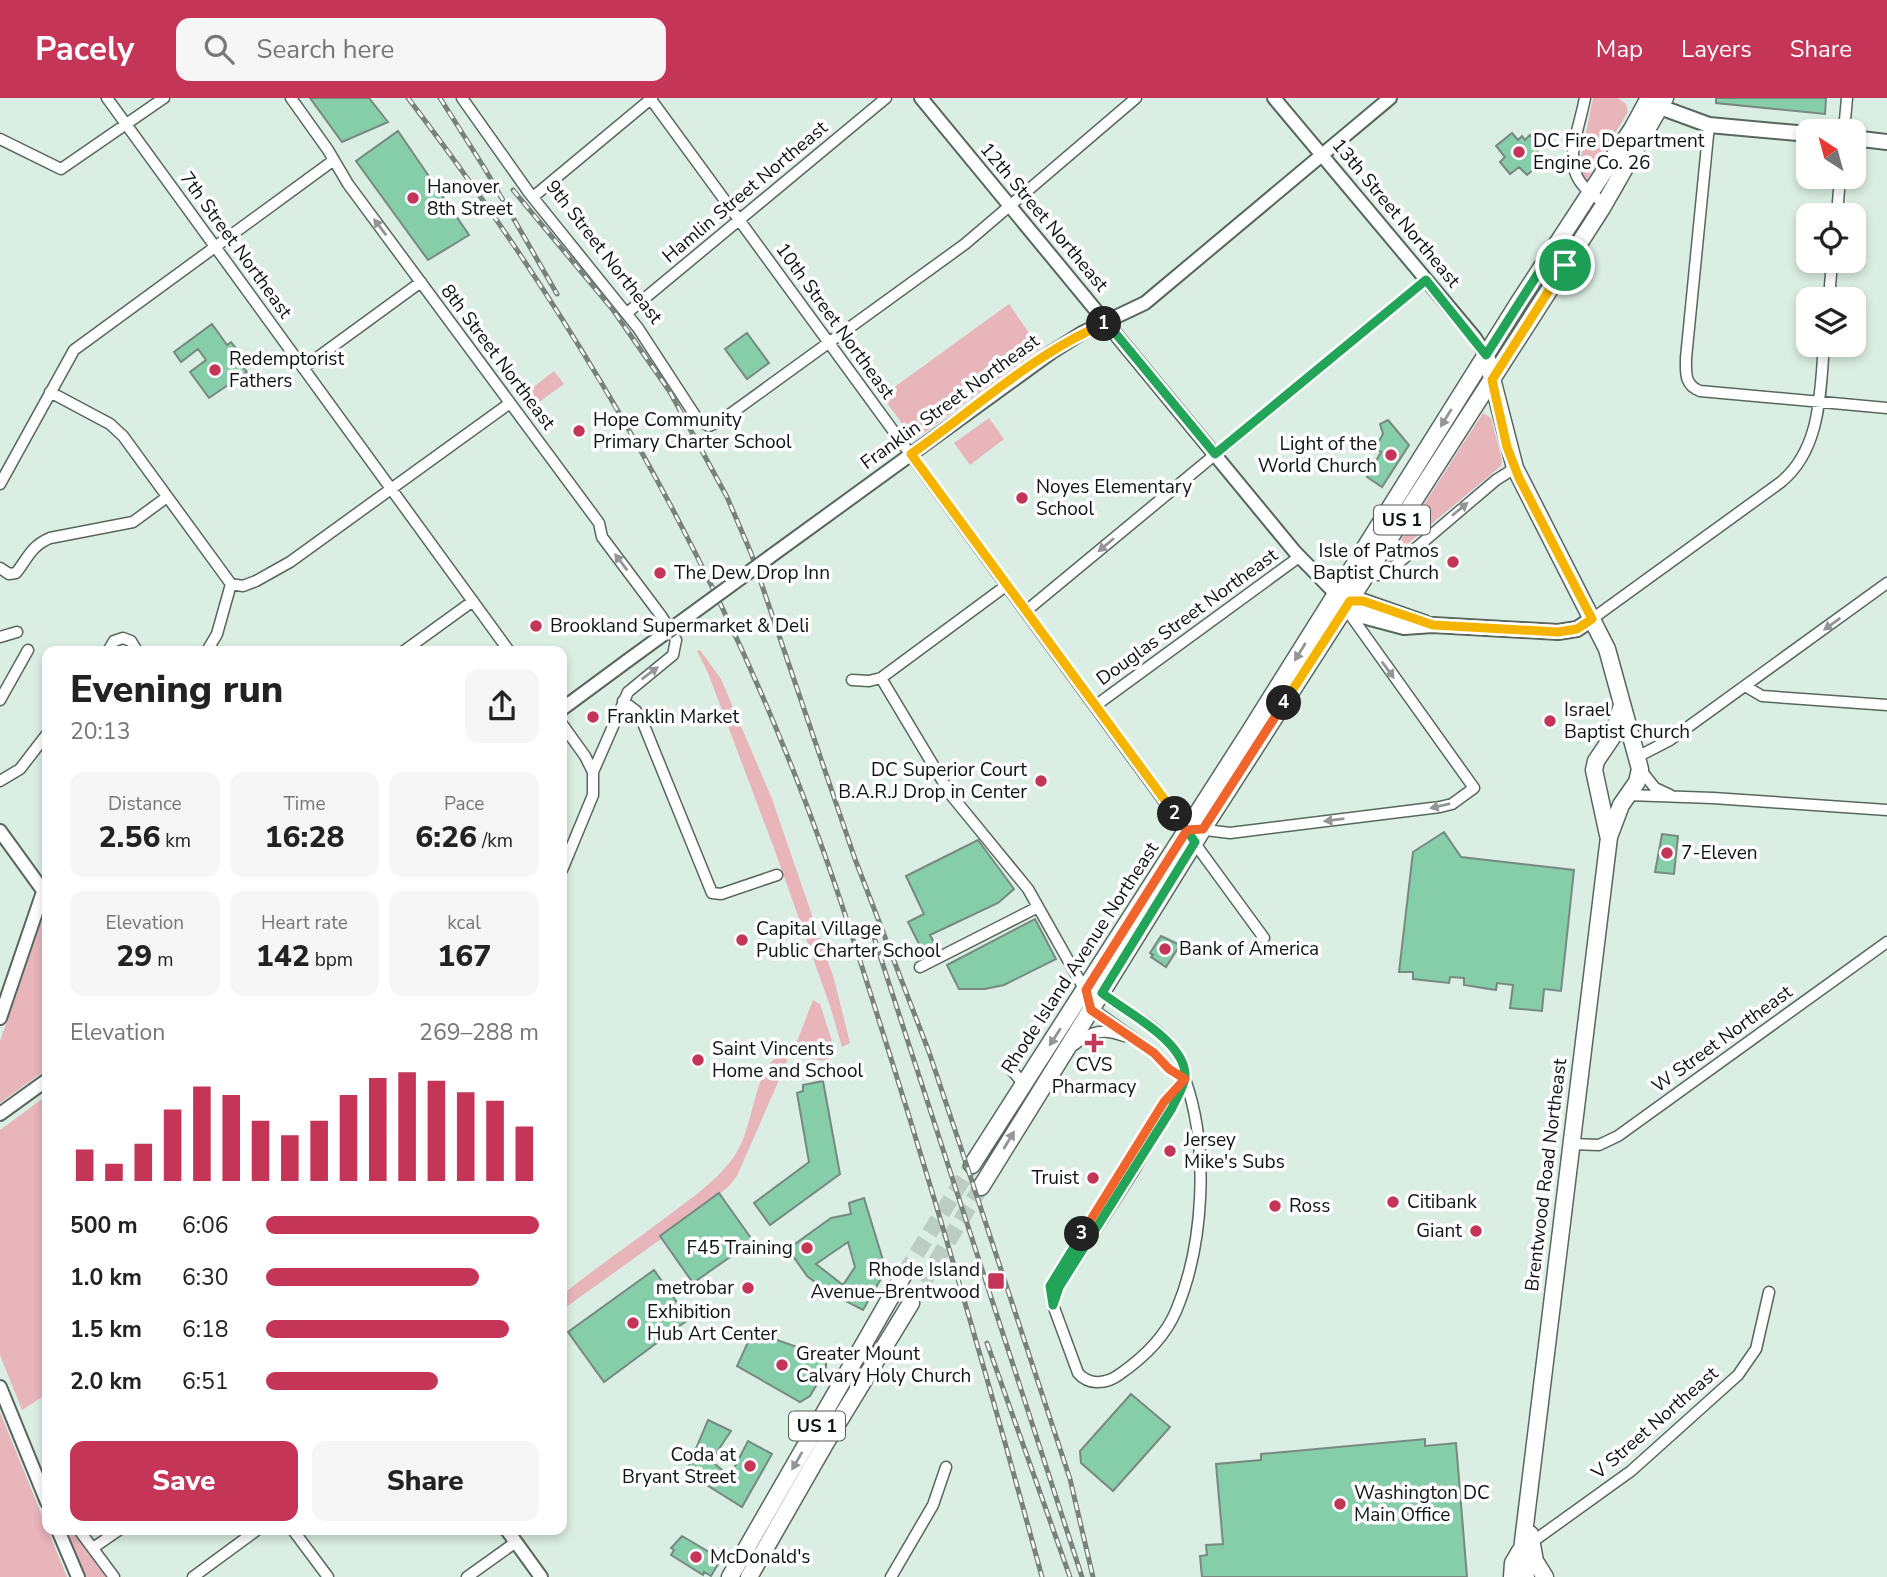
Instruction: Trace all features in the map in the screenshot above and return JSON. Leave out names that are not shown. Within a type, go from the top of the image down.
[{"type":"main road","name":"Rhode Island Avenue Northeast","points":[[972,1165],[1024,1084],[1094,991],[1344,601],[1486,355],[1652,101]]},
{"type":"main road","name":"Rhode Island Avenue Northeast","points":[[1344,601],[1368,573],[1605,203],[1652,101]]},
{"type":"main road","points":[[1652,101],[1709,125],[1796,133]]},
{"type":"main road","points":[[1866,140],[1887,142]]},
{"type":"main road","points":[[1549,256],[1565,265]]},
{"type":"main road","points":[[1486,355],[1515,468],[1612,661],[1621,706],[1636,757],[1637,782],[1627,796],[1600,794],[1594,770],[1596,761],[1607,747],[1621,706]]},
{"type":"main road","points":[[1344,601],[1363,601],[1433,625],[1558,632],[1577,629],[1592,619]]},
{"type":"main road","points":[[1607,747],[1636,757]]},
{"type":"main road","name":"Brentwood Road Northeast","points":[[1600,794],[1609,837]]},
{"type":"main road","name":"Brentwood Road Northeast","points":[[1527,1547],[1527,1518],[1609,837],[1627,796]]},
{"type":"main road","name":"Rhode Island Avenue Northeast","points":[[981,1187],[1091,1010],[1094,991]]},
{"type":"main road","name":"US 1","points":[[730,1577],[904,1274]]},
{"type":"main road","name":"US 1","points":[[749,1577],[819,1454],[911,1303]]},
{"type":"main road","points":[[1512,1577],[1514,1560],[1527,1547]]},
{"type":"main road","points":[[1526,1577],[1522,1563],[1527,1547]]},
{"type":"main road","points":[[1527,1547],[1545,1577]]},
{"type":"street","name":"7th Street Northeast","points":[[107,98],[505,646]]},
{"type":"street","points":[[0,139],[61,169],[164,98]]},
{"type":"street","name":"8th Street Northeast","points":[[291,98],[348,184],[599,523],[602,537],[675,637],[677,646],[673,655],[632,686],[623,701]]},
{"type":"street","name":"9th Street Northeast","points":[[461,98],[533,197],[626,313],[698,420],[705,425],[715,425],[829,343]]},
{"type":"street","points":[[533,197],[651,98]]},
{"type":"street","name":"10th Street Northeast","points":[[651,98],[1095,706],[1195,834],[1264,937]]},
{"type":"street","name":"Hamlin Street Northeast","points":[[626,313],[886,98]]},
{"type":"street","name":"12th Street Northeast","points":[[921,98],[1299,557],[1344,601],[1474,788],[1451,804],[1440,807],[1230,833],[1195,834]]},
{"type":"street","points":[[829,343],[965,244],[1136,98]]},
{"type":"street","name":"13th Street Northeast","points":[[1274,98],[1486,355]]},
{"type":"street","name":"Franklin Street Northeast","points":[[567,705],[1052,352],[1145,303],[1390,98]]},
{"type":"street","points":[[1586,98],[1572,167],[1577,181],[1589,194],[1605,203]]},
{"type":"street","points":[[1845,119],[1847,98]]},
{"type":"street","points":[[1709,125],[1686,358],[1688,382],[1700,391],[1887,408]]},
{"type":"street","points":[[0,484],[74,350],[334,160]]},
{"type":"street","points":[[1026,611],[1426,280]]},
{"type":"street","points":[[303,368],[421,282]]},
{"type":"street","points":[[1592,619],[1789,475],[1810,444],[1823,357]]},
{"type":"street","points":[[50,392],[110,424],[123,436],[231,584],[243,586],[290,562],[510,403]]},
{"type":"street","points":[[1368,573],[1381,575],[1390,571],[1476,496],[1515,468]]},
{"type":"street","points":[[0,568],[9,574],[16,573],[39,543],[50,538],[133,522],[167,497]]},
{"type":"street","name":"Douglas Street Northeast","points":[[1095,706],[1299,557]]},
{"type":"street","points":[[1674,796],[1657,789],[1636,757],[1667,743],[1887,583]]},
{"type":"street","points":[[210,646],[217,634],[231,584]]},
{"type":"street","points":[[852,680],[881,678],[1007,585]]},
{"type":"street","points":[[411,646],[473,601]]},
{"type":"street","points":[[0,637],[17,632]]},
{"type":"street","points":[[111,646],[114,641],[122,638],[131,640],[134,646]]},
{"type":"street","points":[[0,700],[28,650]]},
{"type":"street","points":[[881,678],[886,681],[951,795],[1021,878],[1074,974],[1094,991],[1163,1037],[1183,1063],[1185,1079],[1193,1098],[1198,1135],[1199,1200],[1191,1261],[1175,1313],[1151,1349],[1113,1380],[1099,1383],[1083,1378],[1078,1373],[1053,1305],[1059,1287],[1152,1140],[1185,1079]]},
{"type":"street","points":[[1745,686],[1762,696],[1887,705]]},
{"type":"street","points":[[567,858],[593,795],[593,772],[623,701],[634,708],[643,723],[712,893],[718,895],[777,875]]},
{"type":"street","points":[[567,731],[593,772]]},
{"type":"street","points":[[0,781],[20,769],[42,740]]},
{"type":"street","points":[[1627,796],[1674,796],[1887,810]]},
{"type":"street","points":[[0,831],[42,890]]},
{"type":"street","points":[[0,1018],[42,902]]},
{"type":"street","points":[[920,967],[1038,907]]},
{"type":"street","name":"W Street Northeast","points":[[1571,1144],[1599,1145],[1618,1136],[1887,942]]},
{"type":"street","points":[[1091,1010],[1154,1053],[1169,1069],[1185,1079]]},
{"type":"street","points":[[1061,1057],[1086,1035],[1094,1032],[1116,1033],[1137,1041]]},
{"type":"street","points":[[1007,1065],[1024,1084]]},
{"type":"street","points":[[0,1114],[42,1084]]},
{"type":"street","name":"V Street Northeast","points":[[1527,1547],[1640,1463],[1738,1375],[1756,1349],[1769,1292]]},
{"type":"street","points":[[0,1387],[42,1479]]},
{"type":"street","points":[[891,1577],[933,1505],[946,1467]]},
{"type":"street","points":[[60,1535],[78,1577]]},
{"type":"street","points":[[83,1535],[114,1577]]},
{"type":"street","points":[[93,1548],[112,1535]]},
{"type":"street","points":[[193,1577],[250,1535]]},
{"type":"street","points":[[297,1535],[328,1577]]},
{"type":"street","points":[[511,1535],[541,1577]]},
{"type":"street","points":[[467,1577],[516,1542]]},
{"type":"shaded area","points":[[1593,98],[1618,98],[1626,104],[1628,112],[1586,181],[1579,173],[1579,167]]},
{"type":"shaded area","points":[[1009,304],[1040,349],[914,440],[882,396]]},
{"type":"shaded area","points":[[554,371],[564,384],[535,405],[526,393]]},
{"type":"shaded area","points":[[1483,413],[1491,418],[1502,460],[1501,466],[1411,541],[1392,562],[1384,566]]},
{"type":"shaded area","points":[[989,418],[1004,439],[970,465],[954,443]]},
{"type":"shaded area","points":[[700,650],[721,679],[772,799],[834,979],[850,1043],[842,1047],[775,851],[708,673],[697,651]]},
{"type":"shaded area","points":[[42,920],[42,1073],[0,1103],[0,1041]]},
{"type":"shaded area","points":[[813,1000],[820,1004],[832,1041],[829,1062],[793,1052]]},
{"type":"shaded area","points":[[791,1047],[737,1176],[727,1188],[567,1306],[567,1291],[690,1200],[733,1158],[747,1129],[761,1081],[777,1056]]},
{"type":"shaded area","points":[[42,1099],[42,1397],[22,1410],[0,1355],[0,1130]]},
{"type":"shaded area","points":[[0,1412],[42,1515],[42,1535],[50,1535],[67,1577],[0,1577]]},
{"type":"shaded area","points":[[69,1535],[75,1535],[106,1577],[86,1577]]},
{"type":"building","points":[[310,98],[369,98],[388,122],[342,142]]},
{"type":"building","points":[[1716,98],[1826,98],[1825,114],[1716,103]]},
{"type":"building","name":"Hanover 8th Street","points":[[398,131],[469,235],[428,260],[356,161]]},
{"type":"building","name":"DC Fire Department Engine Co. 26","points":[[1512,133],[1518,140],[1522,136],[1525,140],[1530,135],[1541,148],[1532,156],[1539,165],[1527,175],[1519,167],[1510,174],[1500,162],[1505,157],[1496,146]]},
{"type":"building","points":[[212,324],[227,345],[231,342],[236,348],[233,353],[247,372],[209,398],[190,372],[206,360],[198,349],[181,362],[174,352]]},
{"type":"building","points":[[747,333],[769,363],[747,379],[725,349]]},
{"type":"building","name":"Light of the World Church","points":[[1388,420],[1409,445],[1382,487],[1367,477],[1381,452],[1375,448],[1383,434],[1380,424]]},
{"type":"building","points":[[1444,832],[1461,857],[1574,870],[1561,991],[1544,989],[1542,1011],[1510,1008],[1513,985],[1497,983],[1496,990],[1464,985],[1464,978],[1450,977],[1449,983],[1413,979],[1413,972],[1399,972],[1413,852]]},
{"type":"building","name":"7-Eleven","points":[[1662,834],[1678,836],[1674,874],[1655,872]]},
{"type":"building","points":[[978,840],[1014,889],[998,903],[930,935],[938,950],[925,956],[908,922],[924,914],[906,876]]},
{"type":"building","points":[[1035,919],[1056,959],[1004,985],[985,989],[959,989],[947,965]]},
{"type":"building","name":"Bank of America","points":[[1161,936],[1180,945],[1166,967],[1151,957],[1153,955],[1150,953]]},
{"type":"building","points":[[823,1081],[840,1174],[770,1225],[754,1203],[809,1162],[797,1093],[803,1091],[803,1085]]},
{"type":"building","points":[[719,1193],[753,1241],[693,1283],[660,1236]]},
{"type":"building","points":[[864,1198],[886,1270],[863,1310],[828,1292],[807,1276],[788,1249],[831,1218],[851,1214],[849,1203]],"holes":[[[848,1242],[855,1267],[843,1285],[816,1264]]]},
{"type":"building","name":"Exhibition Hub Art Center","points":[[654,1270],[689,1319],[604,1382],[568,1332]]},
{"type":"building","name":"Greater Mount Calvary Holy Church","points":[[755,1327],[775,1336],[774,1339],[826,1357],[826,1369],[810,1396],[800,1402],[737,1366]]},
{"type":"building","points":[[1131,1394],[1170,1427],[1113,1491],[1081,1463],[1080,1451]]},
{"type":"building","name":"Coda at Bryant Street","points":[[708,1420],[731,1431],[711,1461],[730,1476],[748,1441],[772,1454],[742,1507],[686,1472]]},
{"type":"building","name":"Washington DC Main Office","points":[[1425,1439],[1425,1446],[1456,1443],[1467,1577],[1202,1577],[1200,1556],[1207,1555],[1206,1545],[1223,1544],[1216,1464],[1261,1460],[1261,1454]]},
{"type":"building","name":"McDonald's","points":[[682,1536],[721,1559],[711,1576],[704,1572],[703,1575],[671,1555],[674,1550],[671,1548]]},
{"type":"tunnel","points":[[904,1274],[972,1165]]},
{"type":"tunnel","points":[[911,1303],[981,1187]]},
{"type":"railway","points":[[408,98],[521,257],[625,423],[717,596],[758,685],[809,811],[859,958],[952,1258],[1042,1577]]},
{"type":"railway","points":[[440,98],[485,169],[557,294]]},
{"type":"railway","points":[[513,190],[613,310],[670,392],[727,497],[751,553],[855,859],[929,1052],[1070,1479],[1093,1577]]},
{"type":"railway","points":[[870,925],[1082,1577]]},
{"type":"railway","points":[[987,1343],[1070,1577]]},
{"type":"place","name":"DC Fire Department Engine Co. 26","points":[[1519,152]]},
{"type":"place","name":"Hanover 8th Street","points":[[413,198]]},
{"type":"place","name":"Redemptorist Fathers","points":[[215,370]]},
{"type":"place","name":"Hope Community Primary Charter School","points":[[579,431]]},
{"type":"place","name":"Light of the World Church","points":[[1391,455]]},
{"type":"place","name":"Noyes Elementary School","points":[[1022,498]]},
{"type":"place","name":"Isle of Patmos Baptist Church","points":[[1453,562]]},
{"type":"place","name":"The Dew Drop Inn","points":[[660,573]]},
{"type":"place","name":"Brookland Supermarket & Deli","points":[[536,626]]},
{"type":"place","name":"Franklin Market","points":[[593,717]]},
{"type":"place","name":"Israel Baptist Church","points":[[1550,721]]},
{"type":"place","name":"DC Superior Court B.A.R.J Drop in Center","points":[[1041,781]]},
{"type":"place","name":"7-Eleven","points":[[1667,853]]},
{"type":"place","name":"Capital Village Public Charter School","points":[[742,940]]},
{"type":"place","name":"Bank of America","points":[[1165,949]]},
{"type":"place","name":"CVS Pharmacy","points":[[1094,1043]]},
{"type":"place","name":"Saint Vincents Home and School","points":[[698,1060]]},
{"type":"place","name":"Jersey Mike's Subs","points":[[1170,1151]]},
{"type":"place","name":"Truist","points":[[1093,1178]]},
{"type":"place","name":"Citibank","points":[[1393,1202]]},
{"type":"place","name":"Ross","points":[[1275,1206]]},
{"type":"place","name":"Giant","points":[[1476,1231]]},
{"type":"place","name":"F45 Training","points":[[807,1248]]},
{"type":"place","name":"Rhode Island Avenue–Brentwood","points":[[996,1281]]},
{"type":"place","name":"metrobar","points":[[748,1288]]},
{"type":"place","name":"Exhibition Hub Art Center","points":[[633,1323]]},
{"type":"place","name":"Greater Mount Calvary Holy Church","points":[[782,1365]]},
{"type":"place","name":"Coda at Bryant Street","points":[[750,1466]]},
{"type":"place","name":"Washington DC Main Office","points":[[1340,1504]]},
{"type":"place","name":"McDonald's","points":[[696,1557]]},
{"type":"route","points":[[1565,265],[1492,380],[1507,447],[1519,478],[1592,619],[1577,629],[1558,632],[1433,625],[1363,601],[1350,601],[1203,829],[1187,830],[1086,990],[1091,1010],[1154,1053],[1169,1069],[1185,1079],[1164,1102],[1050,1286],[1053,1305],[1059,1287],[1172,1108],[1185,1079],[1183,1063],[1163,1037],[1102,993],[1195,842],[1187,830],[911,454],[1052,352],[1107,323],[1215,454],[1426,280],[1486,355],[1549,256],[1565,265]]}]
